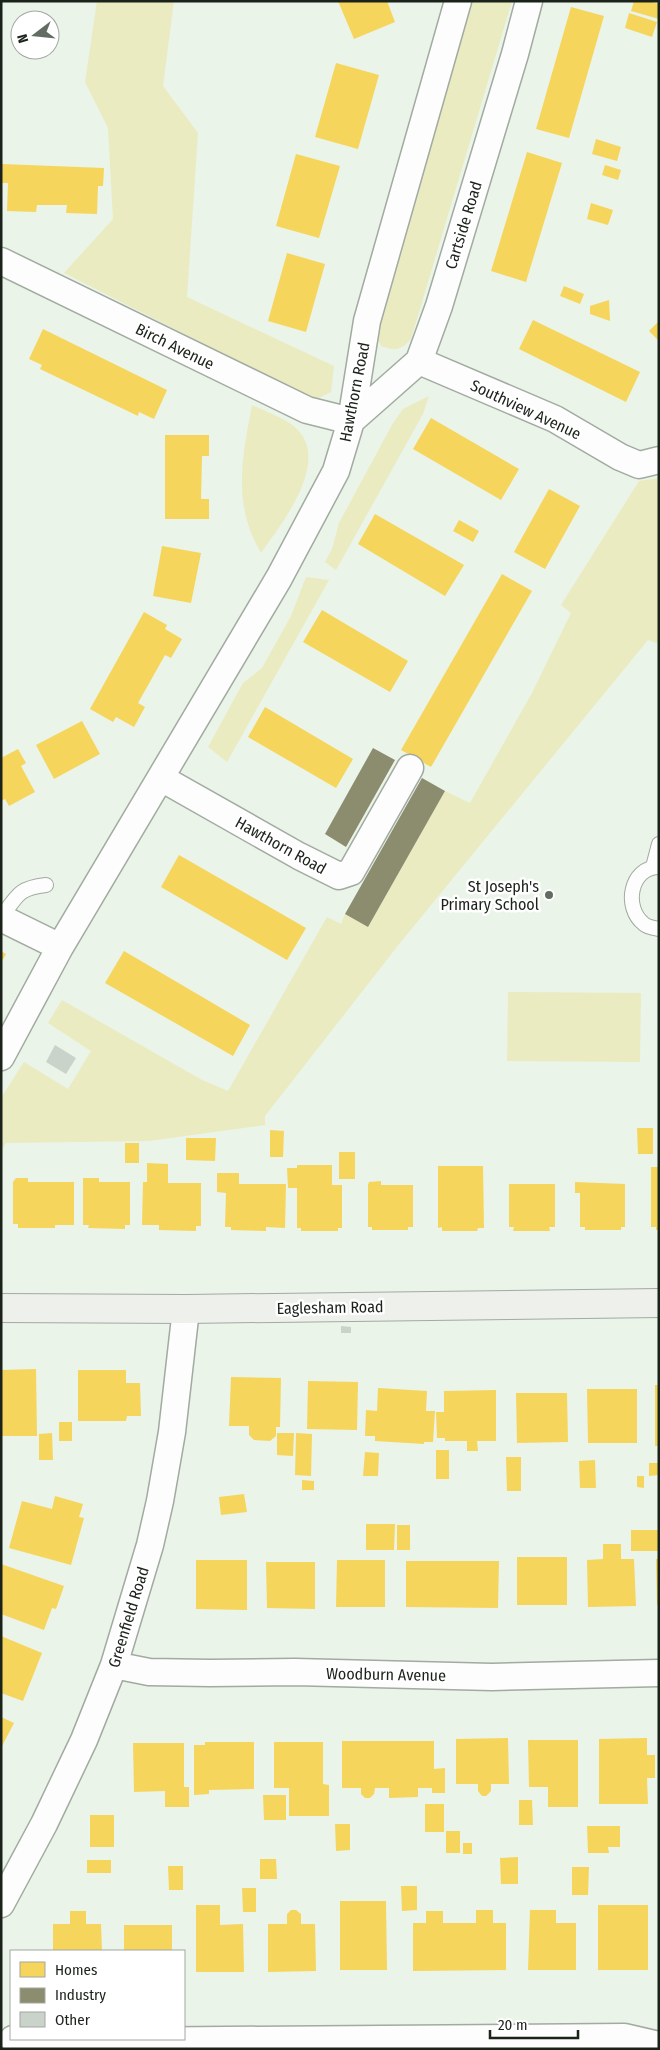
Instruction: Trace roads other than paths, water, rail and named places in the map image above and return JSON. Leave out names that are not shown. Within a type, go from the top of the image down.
[{"type":"main road","name":"Eaglesham Road","points":[[1,1308],[186,1309],[659,1303]]},
{"type":"street","name":"Hawthorn Road","points":[[1,1057],[60,947],[279,578],[336,471],[351,421],[367,321],[458,1]]},
{"type":"street","name":"Cartside Road","points":[[351,421],[419,361],[439,306],[515,54],[529,1]]},
{"type":"street","name":"Birch Avenue","points":[[1,262],[307,410],[351,421]]},
{"type":"street","name":"Southview Avenue","points":[[419,361],[555,419],[620,457],[639,465],[659,460]]},
{"type":"street","name":"Hawthorn Road","points":[[161,778],[299,856],[339,876],[350,872],[410,768]]},
{"type":"street","points":[[1,918],[60,947]]},
{"type":"street","name":"Greenfield Road","points":[[1,1904],[44,1824],[76,1756],[114,1666],[150,1545],[160,1501],[172,1432],[186,1309]]},
{"type":"street","name":"Woodburn Avenue","points":[[114,1666],[149,1672],[296,1672],[492,1677],[659,1673]]},
{"type":"street","points":[[66,2040],[624,2037],[659,2045]]},
{"type":"lane","points":[[659,844],[656,867],[638,877],[630,893],[633,911],[644,924],[659,929]]},
{"type":"lane","points":[[1,918],[20,893],[29,886],[46,885]]},
{"type":"place","name":"St Joseph's Primary School","points":[[549,895]]}]
